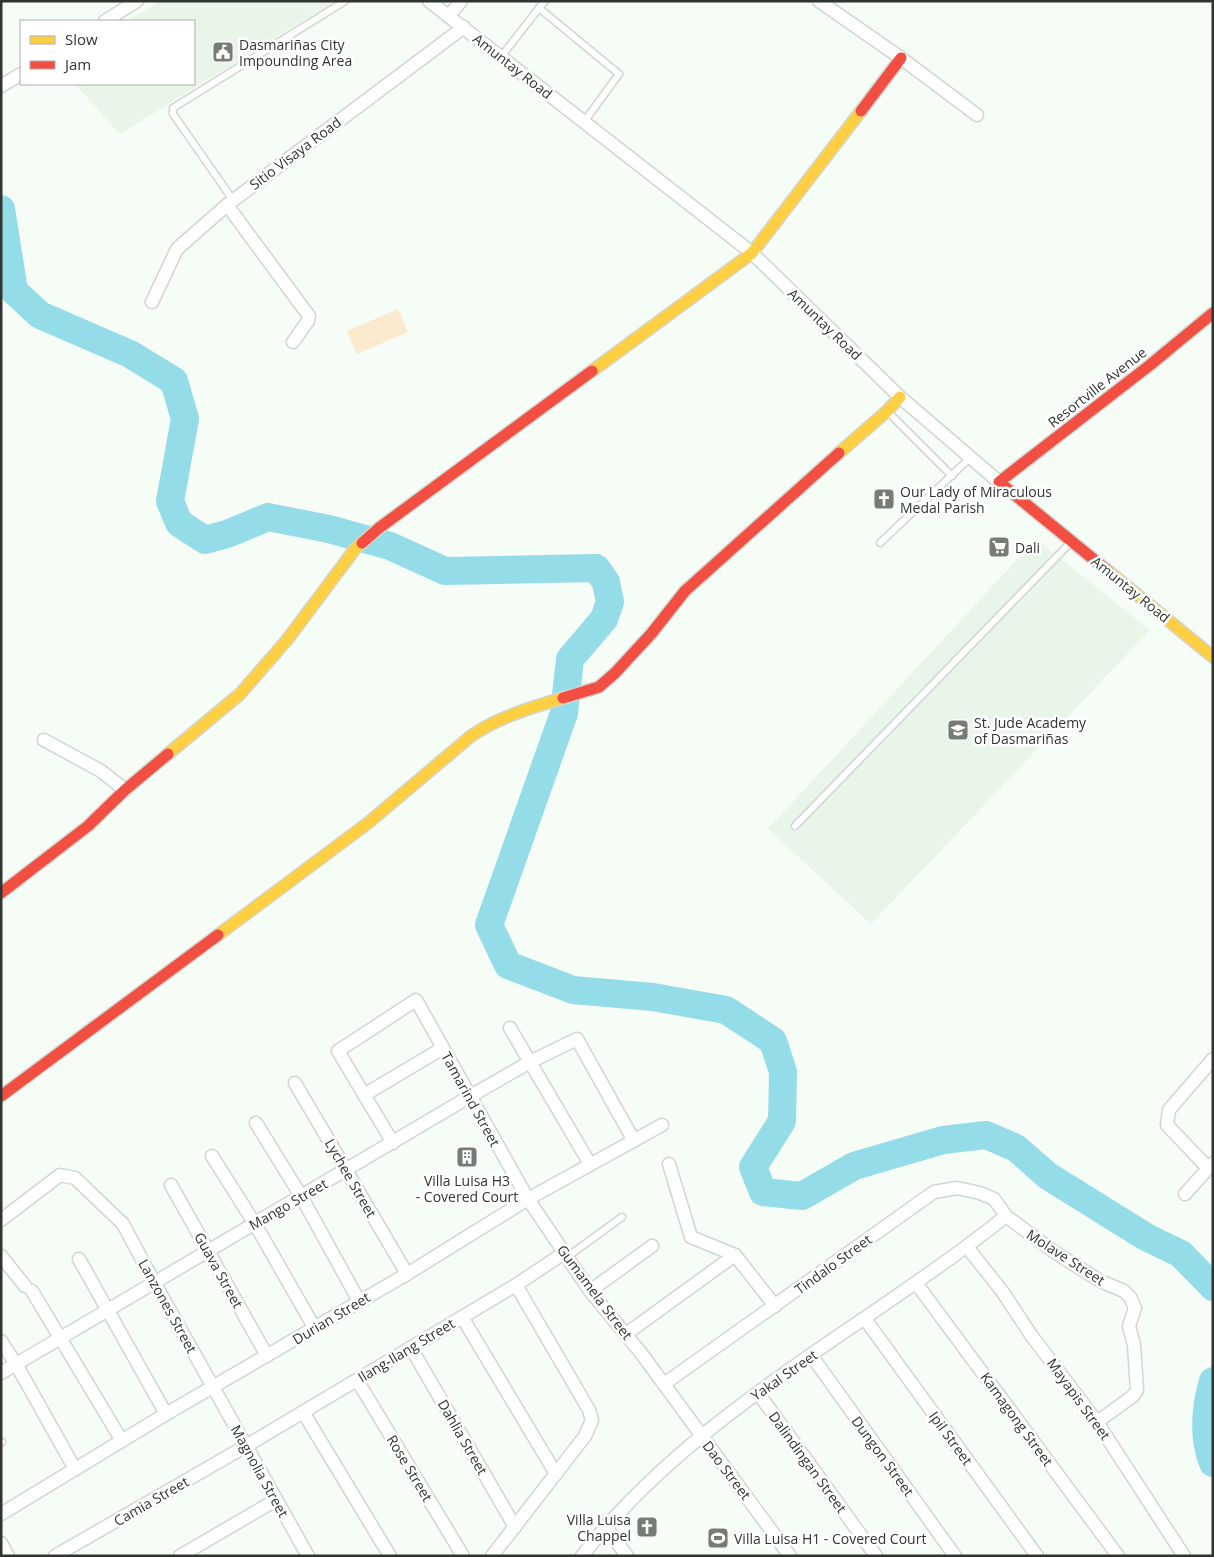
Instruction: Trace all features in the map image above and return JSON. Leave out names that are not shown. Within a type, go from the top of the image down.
[{"type":"street","points":[[107,20],[136,1]]},
{"type":"street","name":"Amuntay Road","points":[[429,1],[752,253],[900,397],[1071,542],[1132,589],[1213,657]]},
{"type":"street","points":[[449,16],[461,1]]},
{"type":"street","points":[[819,1],[978,115]]},
{"type":"street","name":"Sitio Visaya Road","points":[[152,302],[177,249],[230,202],[464,27]]},
{"type":"street","points":[[1,892],[88,826],[125,790],[240,694],[287,640],[356,549],[379,528],[752,253],[901,58]]},
{"type":"street","points":[[1,86],[20,75]]},
{"type":"street","points":[[230,202],[308,316],[308,321],[292,342]]},
{"type":"street","name":"Resortville Avenue","points":[[999,482],[1213,314]]},
{"type":"street","points":[[1,1096],[368,823],[472,736],[496,721],[598,687],[615,673],[685,591],[887,411],[900,397]]},
{"type":"street","points":[[44,740],[101,771],[125,790]]},
{"type":"street","name":"Tamarind Street","points":[[364,1095],[338,1051],[416,1000],[528,1198]]},
{"type":"street","points":[[510,1028],[590,1164]]},
{"type":"street","name":"Mango Street","points":[[1,1373],[530,1062],[577,1039],[634,1140]]},
{"type":"street","points":[[392,1143],[364,1095],[442,1048]]},
{"type":"street","points":[[1185,1194],[1210,1165],[1167,1125],[1169,1110],[1213,1059]]},
{"type":"street","name":"Lychee Street","points":[[295,1083],[407,1274]]},
{"type":"street","points":[[256,1124],[302,1196],[359,1301]]},
{"type":"street","name":"Durian Street","points":[[1,1514],[166,1414],[407,1274],[528,1198],[662,1125]]},
{"type":"street","points":[[212,1156],[255,1224],[314,1327]]},
{"type":"street","points":[[670,1164],[691,1238],[735,1256],[775,1306]]},
{"type":"street","name":"Lanzones Street","points":[[1,1220],[60,1175],[75,1178],[123,1224],[213,1387]]},
{"type":"street","name":"Guava Street","points":[[171,1185],[267,1356]]},
{"type":"street","name":"Tindalo Street","points":[[664,1384],[934,1192],[957,1188],[980,1193],[994,1199],[1006,1216]]},
{"type":"street","name":"Gumamela Street","points":[[528,1198],[590,1291],[664,1384]]},
{"type":"street","name":"Yakal Street","points":[[582,1556],[605,1526],[659,1471],[701,1436],[758,1393],[967,1247],[1006,1216]]},
{"type":"street","name":"Molave Street","points":[[1006,1216],[1053,1251],[1100,1281],[1124,1291],[1130,1297],[1135,1308],[1129,1326],[1134,1345],[1137,1390],[1133,1396],[1097,1422]]},
{"type":"street","points":[[590,1291],[652,1246]]},
{"type":"street","name":"Mayapis Street","points":[[967,1247],[1002,1291],[1031,1334],[1097,1422],[1184,1556]]},
{"type":"street","name":"Ilang-Ilang Street","points":[[246,1446],[566,1255]]},
{"type":"street","points":[[1,1256],[28,1289],[122,1441]]},
{"type":"street","points":[[626,1334],[735,1256]]},
{"type":"street","points":[[78,1259],[166,1414]]},
{"type":"street","name":"Kamagong Street","points":[[916,1283],[1118,1556]]},
{"type":"street","points":[[492,1556],[586,1436],[592,1420],[589,1410],[516,1286]]},
{"type":"street","points":[[462,1317],[556,1474]]},
{"type":"street","name":"Ipil Street","points":[[865,1319],[1037,1556]]},
{"type":"street","points":[[1,1341],[75,1469]]},
{"type":"street","name":"Dahlia Street","points":[[411,1348],[515,1527]]},
{"type":"street","name":"Dungon Street","points":[[811,1356],[955,1556]]},
{"type":"street","name":"Rose Street","points":[[357,1380],[463,1556]]},
{"type":"street","name":"Dao Street","points":[[664,1384],[788,1555]]},
{"type":"street","name":"Magnolia Street","points":[[213,1387],[305,1555]]},
{"type":"street","name":"Dalindingan Street","points":[[758,1393],[876,1556]]},
{"type":"street","points":[[303,1412],[390,1556]]},
{"type":"street","name":"Camia Street","points":[[55,1556],[246,1446]]},
{"type":"street","points":[[180,1556],[276,1500]]},
{"type":"street","points":[[605,1526],[627,1556]]},
{"type":"street","points":[[1,1543],[8,1556]]},
{"type":"lane","points":[[230,202],[173,114],[173,108],[345,1]]},
{"type":"lane","points":[[501,57],[545,1]]},
{"type":"lane","points":[[539,8],[619,74],[584,122]]},
{"type":"lane","points":[[887,411],[952,476]]},
{"type":"lane","points":[[880,543],[970,458]]},
{"type":"lane","points":[[795,826],[1071,542]]},
{"type":"lane","points":[[566,1255],[622,1217]]},
{"type":"shaded area","name":"Dasmariñas City Impounding Area","points":[[160,1],[335,1],[120,134],[76,85],[195,85],[195,20],[129,20]]},
{"type":"shaded area","points":[[398,309],[408,332],[357,354],[347,331]]},
{"type":"shaded area","name":"St. Jude Academy of Dasmariñas","points":[[1036,539],[1150,630],[871,924],[768,829]]},
{"type":"waterway","points":[[1,209],[14,291],[40,315],[130,354],[174,381],[185,419],[170,501],[179,523],[205,540],[227,534],[268,517],[329,529],[390,546],[445,571],[596,568],[606,582],[610,602],[604,619],[570,659],[564,713],[489,925],[508,965],[573,990],[653,997],[726,1010],[773,1041],[783,1072],[782,1121],[753,1167],[763,1192],[802,1196],[854,1166],[943,1140],[986,1135],[1016,1148],[1048,1176],[1146,1237],[1181,1254],[1213,1287]]},
{"type":"waterway","points":[[1213,1381],[1206,1422],[1206,1433],[1213,1463]]},
{"type":"traffic: slow","points":[[592,371],[752,253],[861,111]]},
{"type":"traffic: slow","points":[[839,453],[887,411],[900,397]]},
{"type":"traffic: slow","points":[[168,754],[240,694],[287,640],[355,549],[362,543]]},
{"type":"traffic: slow","points":[[1108,571],[1213,657]]},
{"type":"traffic: slow","points":[[218,935],[368,823],[471,736],[504,718],[563,698]]},
{"type":"traffic: jam","points":[[861,111],[901,58]]},
{"type":"traffic: jam","points":[[1108,571],[999,482],[1150,365],[1213,313]]},
{"type":"traffic: jam","points":[[362,543],[379,528],[592,371]]},
{"type":"traffic: jam","points":[[563,698],[599,687],[615,673],[651,634],[685,591],[839,453]]},
{"type":"traffic: jam","points":[[1,893],[88,826],[125,790],[168,754]]},
{"type":"traffic: jam","points":[[1,1096],[218,935]]},
{"type":"place","name":"Dasmariñas City Impounding Area","points":[[223,52]]},
{"type":"place","name":"Our Lady of Miraculous Medal Parish","points":[[884,499]]},
{"type":"place","name":"Dali","points":[[999,547]]},
{"type":"place","name":"St. Jude Academy of Dasmariñas","points":[[958,730]]},
{"type":"place","name":"Villa Luisa H3 - Covered Court","points":[[467,1157]]},
{"type":"place","name":"Villa Luisa Chappel","points":[[647,1527]]},
{"type":"place","name":"Villa Luisa H1 - Covered Court","points":[[718,1538]]}]
